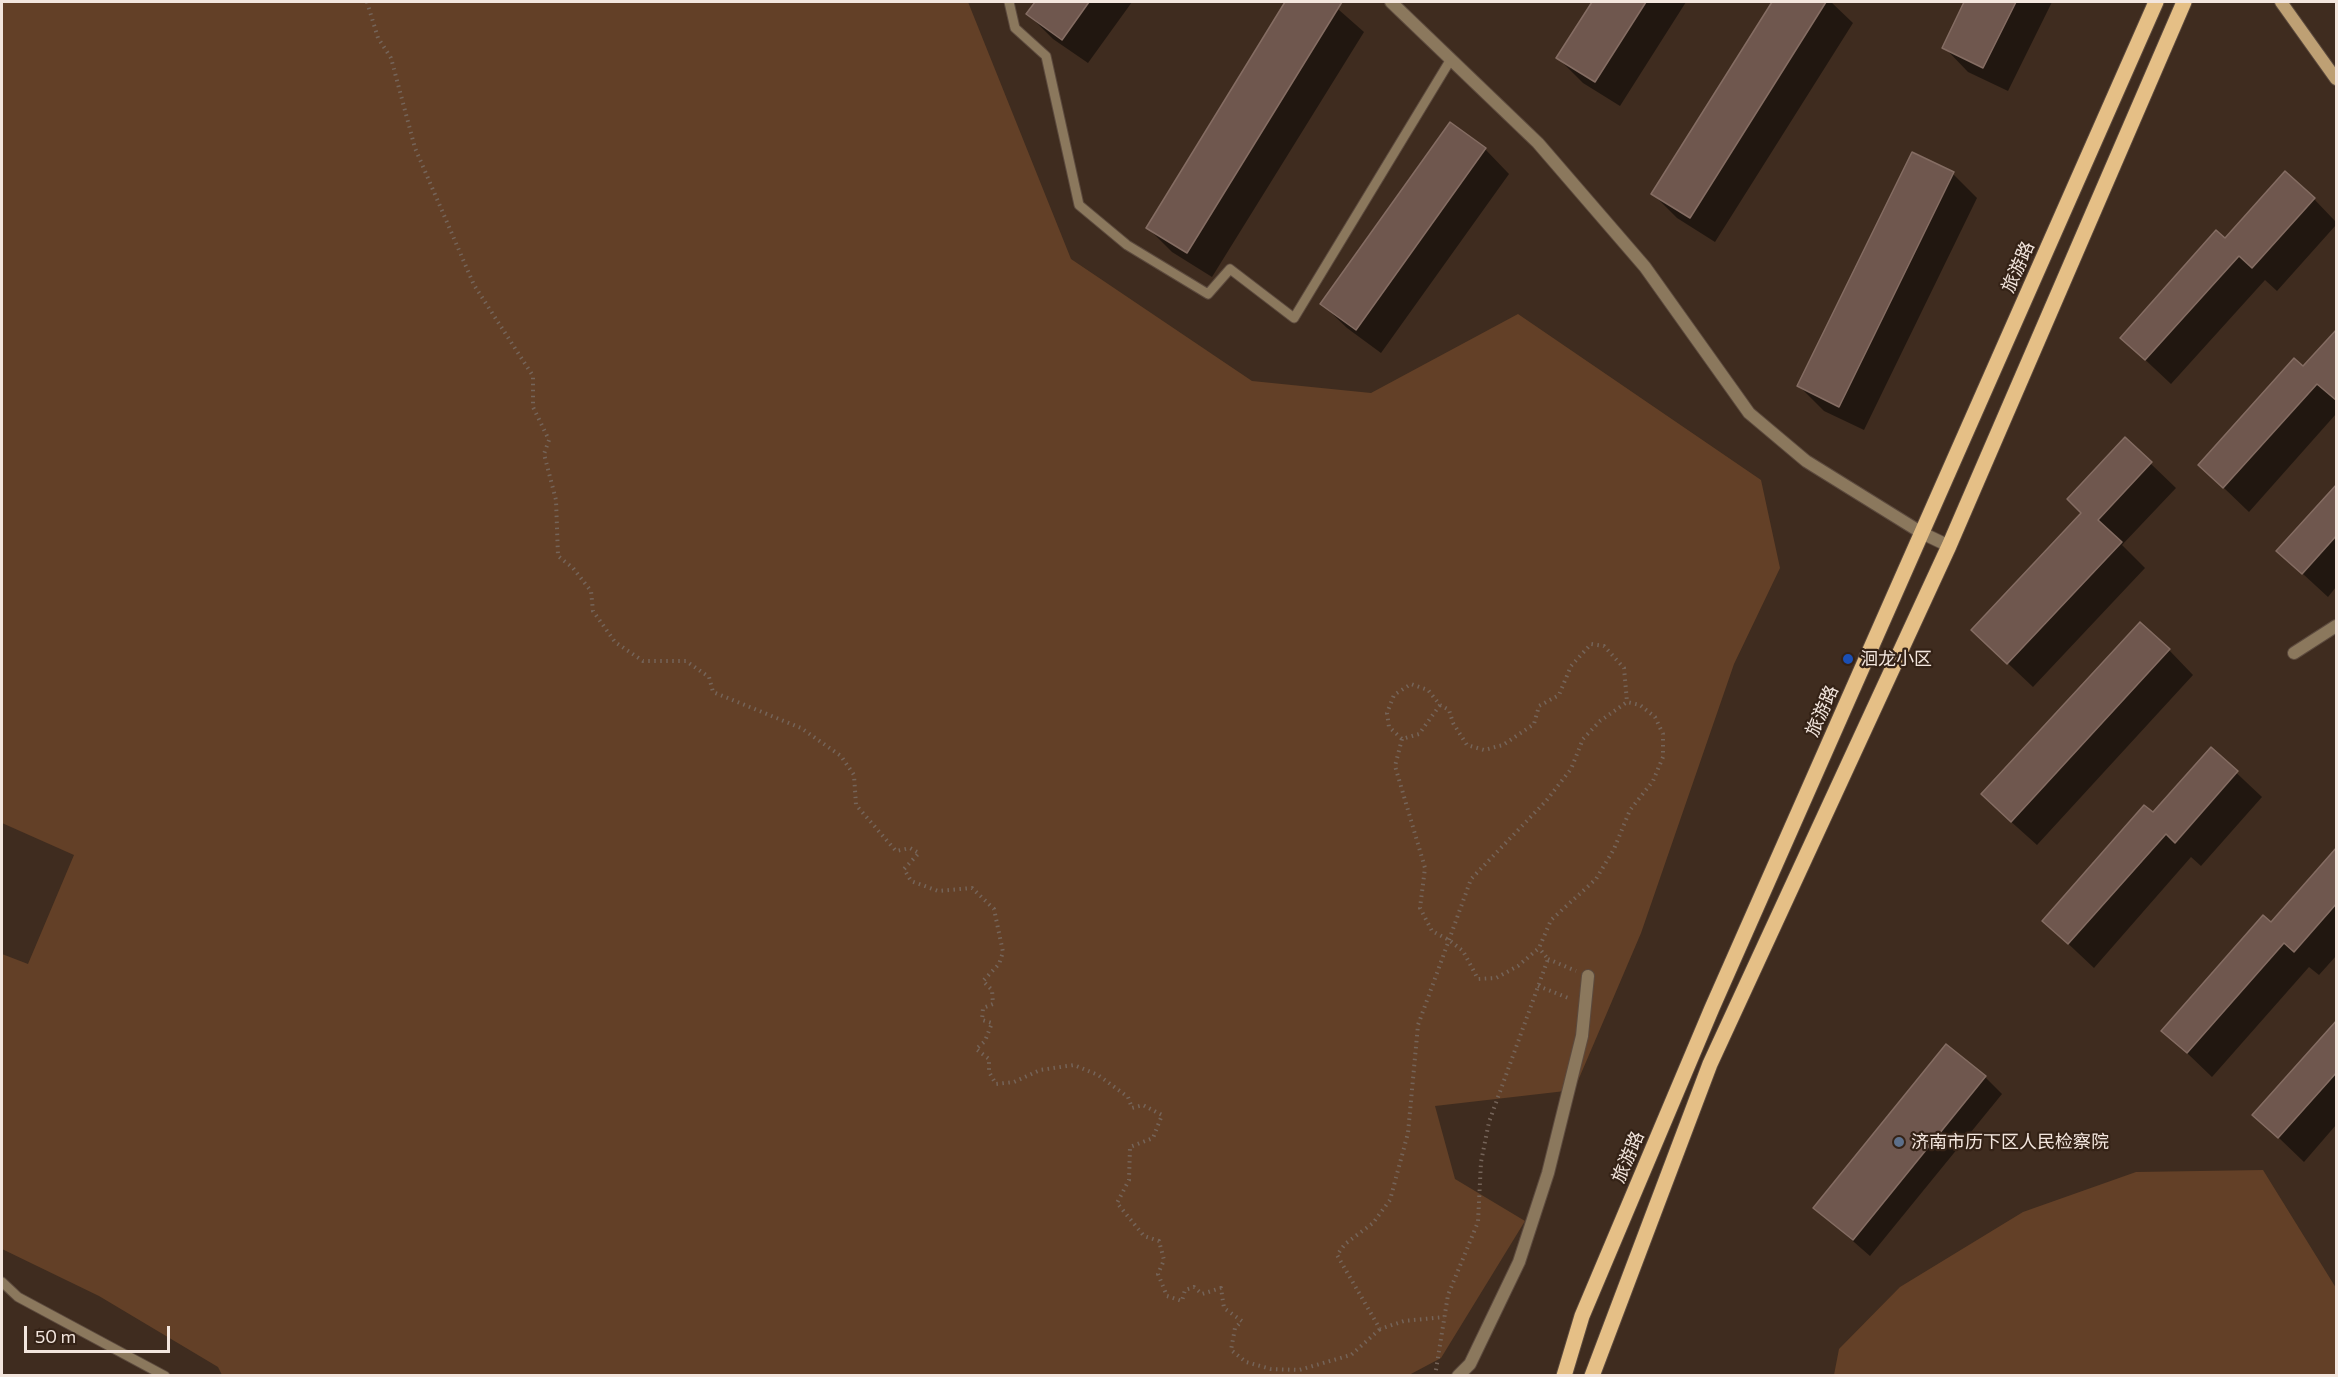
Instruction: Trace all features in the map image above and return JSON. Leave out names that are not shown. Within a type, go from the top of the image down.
[{"type":"main road","name":"旅游路","points":[[1564,1376],[1582,1316],[1712,1008],[2156,2]]},
{"type":"main road","points":[[1592,1376],[1710,1064],[1949,546],[2184,2]]},
{"type":"main road","points":[[2281,2],[2337,79]]},
{"type":"street","points":[[1391,2],[1538,143],[1645,267],[1749,413],[1806,461],[1922,533],[1949,546]]},
{"type":"street","points":[[2294,653],[2337,626]]},
{"type":"street","points":[[1458,1376],[1470,1364],[1519,1262],[1548,1173],[1582,1036],[1588,976]]},
{"type":"lane","points":[[1009,2],[1016,28],[1046,57],[1079,205],[1127,245],[1208,294],[1230,269],[1294,318],[1451,59]]},
{"type":"lane","points":[[2,1282],[18,1297],[165,1376]]},
{"type":"path","points":[[367,2],[378,38],[392,58],[415,148],[474,285],[533,376],[533,407],[549,440],[544,454],[556,500],[558,556],[573,568],[591,591],[593,611],[615,642],[643,661],[686,661],[709,677],[713,692],[801,728],[841,756],[854,775],[856,806],[896,851],[910,848],[919,853],[904,869],[910,882],[938,891],[972,888],[994,909],[1003,952],[999,964],[983,981],[992,990],[993,1004],[984,1008],[982,1020],[992,1023],[984,1041],[976,1049],[989,1059],[989,1072],[996,1084],[1014,1082],[1040,1070],[1074,1065],[1098,1075],[1128,1097],[1132,1107],[1143,1105],[1162,1115],[1153,1138],[1130,1147],[1129,1180],[1117,1203],[1144,1236],[1159,1241],[1164,1260],[1158,1274],[1167,1296],[1182,1301],[1185,1290],[1194,1287],[1202,1294],[1221,1288],[1224,1308],[1242,1321],[1235,1328],[1231,1350],[1246,1362],[1271,1369],[1299,1370],[1351,1355],[1380,1329],[1404,1321],[1444,1317]]},
{"type":"path","points":[[1402,739],[1389,727],[1387,713],[1394,695],[1411,684],[1428,690],[1440,705],[1449,710],[1453,723],[1467,745],[1484,750],[1503,745],[1534,724],[1539,706],[1559,695],[1571,666],[1591,644],[1604,646],[1624,668],[1628,702]]},
{"type":"path","points":[[1380,1329],[1337,1255],[1345,1244],[1373,1223],[1390,1200],[1408,1133],[1418,1025],[1449,940],[1471,879],[1546,801],[1570,769],[1582,739],[1600,721],[1628,702],[1640,705],[1655,717],[1663,734],[1663,757],[1653,781],[1630,810],[1614,849],[1596,879],[1551,920],[1539,948],[1518,966],[1496,978],[1478,979],[1463,951],[1449,940],[1432,931],[1420,908],[1425,868],[1395,766],[1402,739]]},
{"type":"path","points":[[1402,739],[1419,734],[1440,705]]},
{"type":"path","points":[[1539,948],[1548,959],[1588,976]]},
{"type":"path","points":[[1435,1376],[1448,1295],[1478,1222],[1481,1162],[1489,1122],[1548,959]]},
{"type":"path","points":[[1538,986],[1585,1005]]},
{"type":"shaded area","points":[[2,2],[968,2],[1071,259],[1252,381],[1371,393],[1518,314],[1761,480],[1780,568],[1734,664],[1641,933],[1574,1090],[1435,1106],[1455,1179],[1525,1221],[1441,1358],[1409,1375],[222,1375],[218,1367],[99,1296],[2,1249],[2,954],[28,964],[74,855],[2,823]]},
{"type":"shaded area","points":[[2263,1170],[2336,1288],[2336,1375],[1834,1375],[1839,1349],[1900,1287],[2023,1212],[2136,1172]]},
{"type":"building","points":[[1035,2],[1089,2],[1062,40],[1026,14]]},
{"type":"building","points":[[1285,2],[1342,2],[1187,253],[1146,228]]},
{"type":"building","points":[[1592,2],[1646,2],[1595,82],[1556,58]]},
{"type":"building","points":[[1772,2],[1826,2],[1690,218],[1651,194]]},
{"type":"building","points":[[1964,2],[2016,2],[1983,68],[1942,48]]},
{"type":"building","points":[[1450,122],[1486,148],[1356,330],[1320,304]]},
{"type":"building","points":[[1912,152],[1954,172],[1839,407],[1797,386]]},
{"type":"building","points":[[2285,171],[2315,198],[2252,268],[2239,256],[2145,360],[2120,338],[2216,230],[2225,238]]},
{"type":"building","points":[[2337,329],[2337,401],[2317,384],[2223,488],[2198,465],[2294,358],[2303,366]]},
{"type":"building","points":[[2125,437],[2152,462],[2098,520],[2122,542],[2007,664],[1971,630],[2081,513],[2067,499]]},
{"type":"building","points":[[2337,484],[2337,535],[2302,574],[2276,551]]},
{"type":"building","points":[[2140,622],[2170,649],[2011,822],[1981,794]]},
{"type":"building","points":[[2211,747],[2238,771],[2175,843],[2166,834],[2068,944],[2042,921],[2144,805],[2153,812]]},
{"type":"building","points":[[2337,847],[2337,903],[2294,952],[2284,943],[2187,1053],[2161,1031],[2263,915],[2271,922]]},
{"type":"building","points":[[2337,1020],[2337,1072],[2278,1138],[2252,1115]]},
{"type":"building","name":"济南市历下区人民检察院","points":[[1946,1044],[1986,1076],[1853,1240],[1813,1208]]},
{"type":"place","name":"洄龙小区","points":[[1848,659]]},
{"type":"place","name":"济南市历下区人民检察院","points":[[1899,1142]]}]
